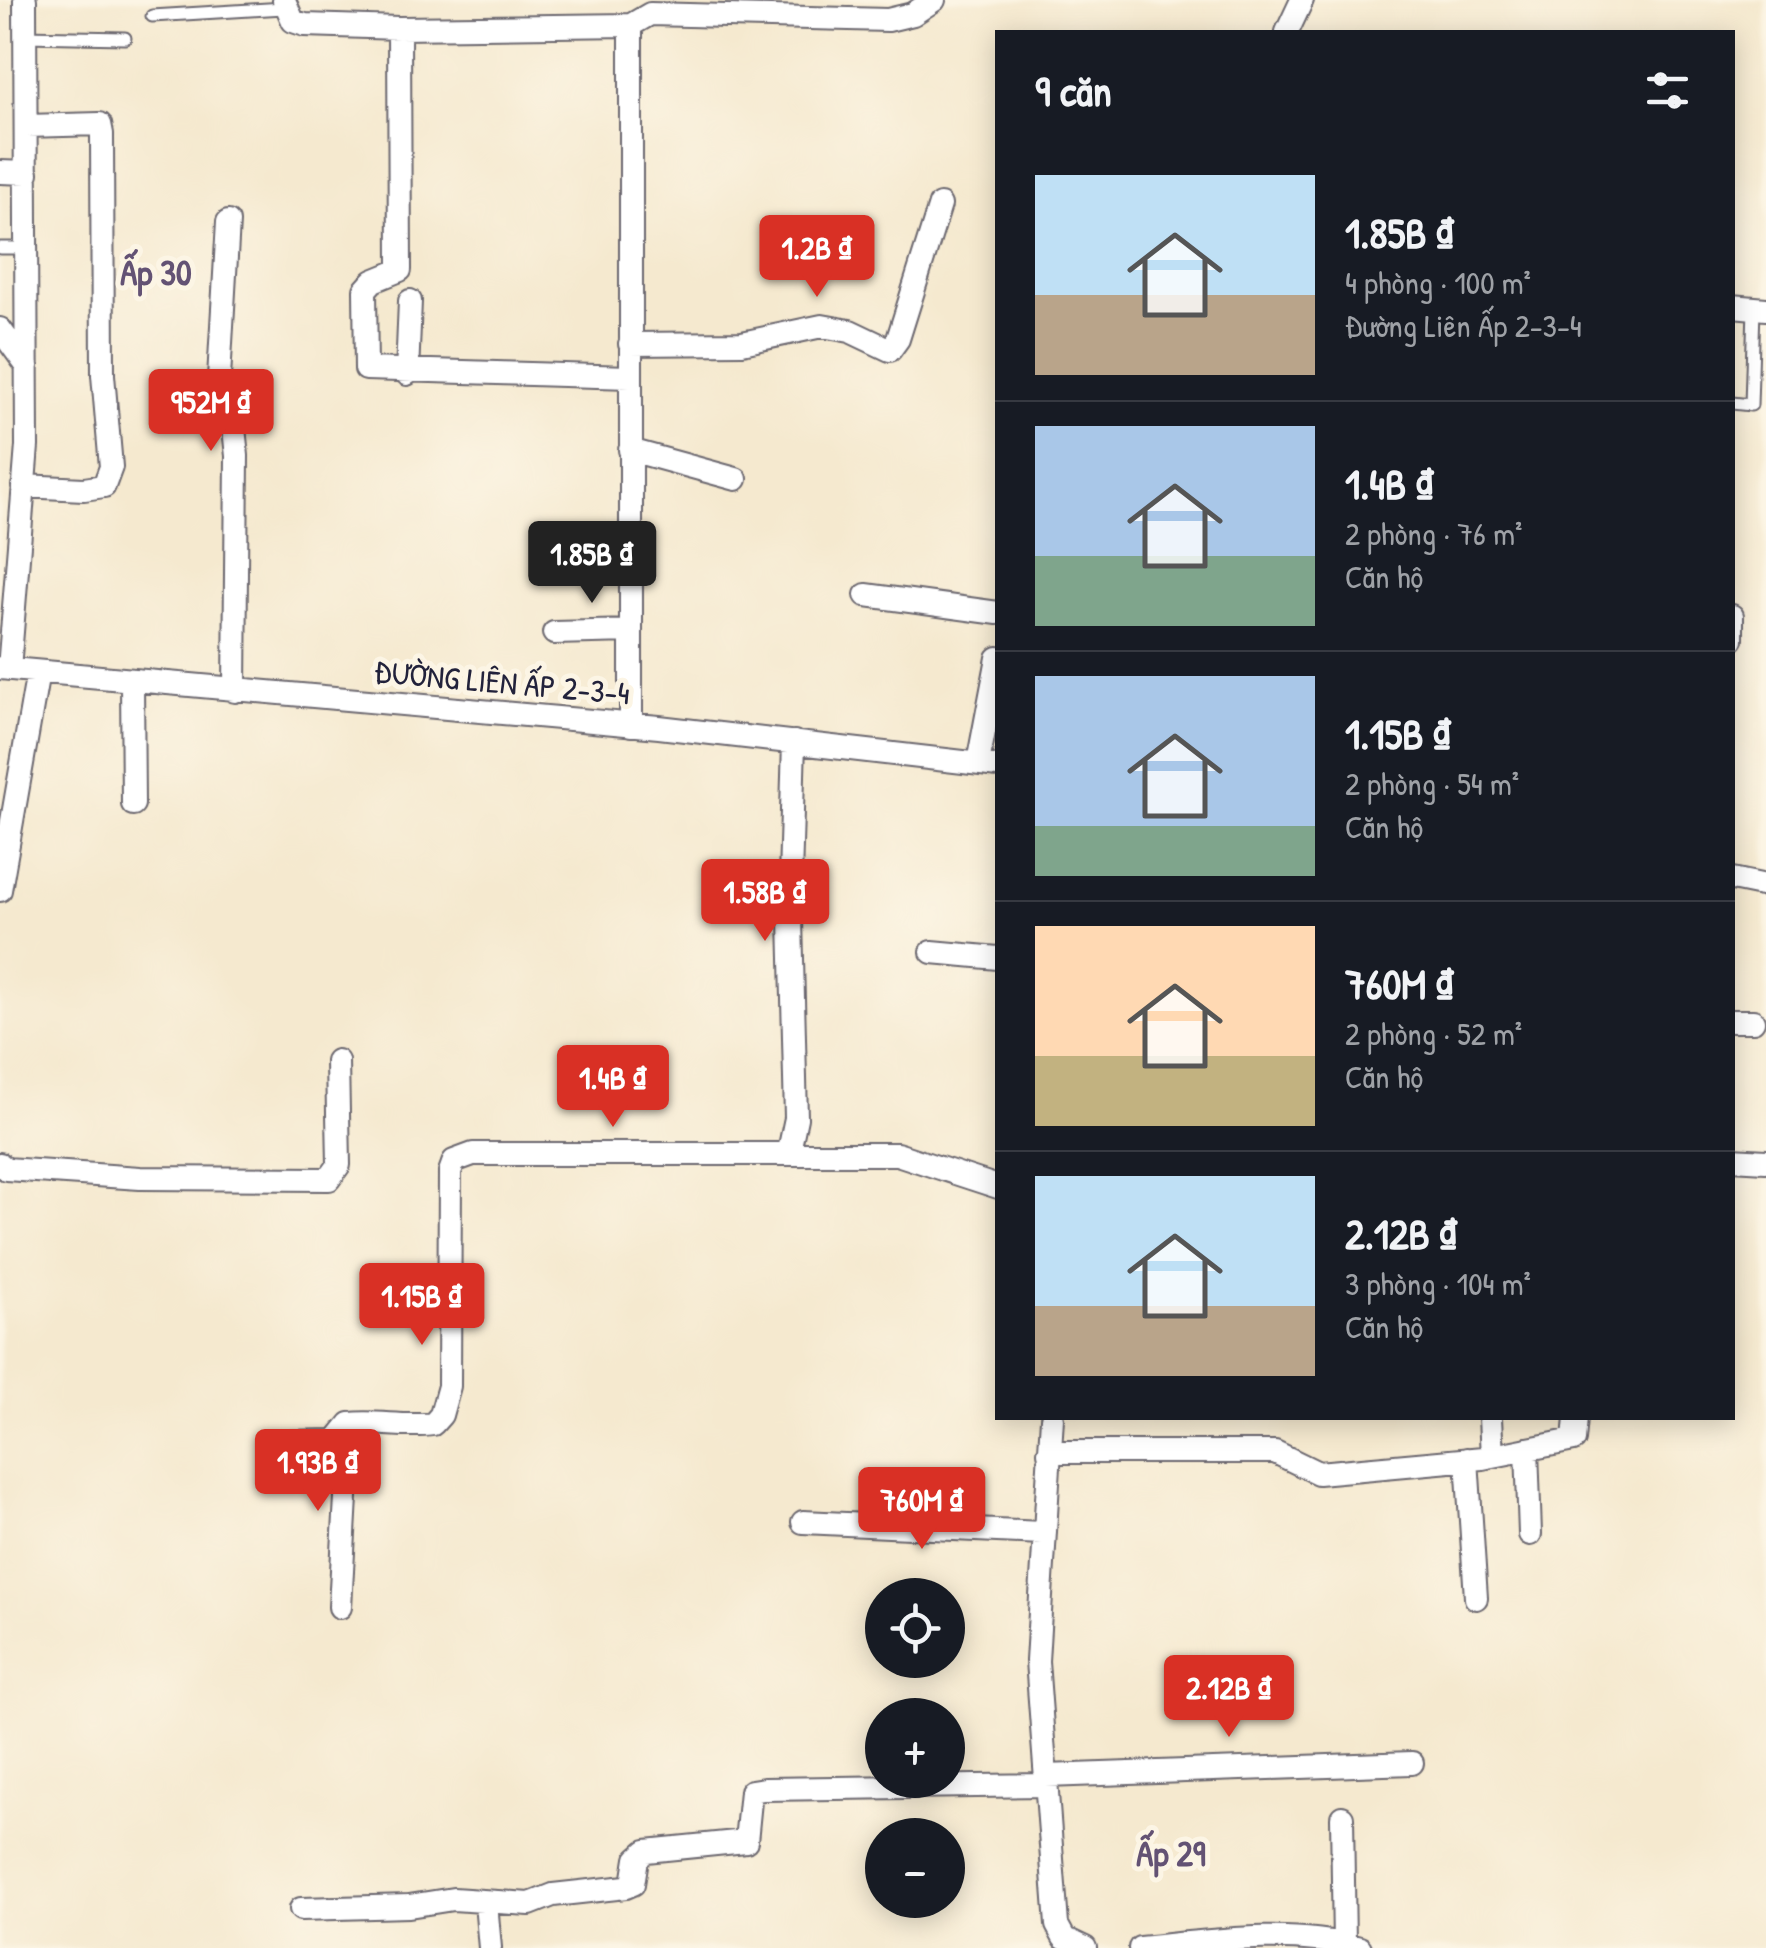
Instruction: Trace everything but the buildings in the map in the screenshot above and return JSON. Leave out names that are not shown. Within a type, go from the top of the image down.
[{"type":"street","points":[[4,669],[23,486],[27,366],[25,0]]},
{"type":"street","points":[[284,4],[292,21],[305,25],[399,28],[631,25],[650,14],[888,20],[914,14],[934,0]]},
{"type":"street","points":[[1288,30],[1302,0]]},
{"type":"street","points":[[631,25],[631,725]]},
{"type":"street","points":[[399,28],[400,270],[373,281],[366,290],[366,369],[407,374],[630,378]]},
{"type":"street","points":[[0,56],[24,47]]},
{"type":"street","points":[[23,486],[84,490],[104,486],[110,467],[103,375],[100,124],[26,126]]},
{"type":"street","points":[[0,172],[27,173]]},
{"type":"street","points":[[630,344],[742,342],[822,326],[850,331],[890,350],[898,339],[940,205]]},
{"type":"street","points":[[228,222],[218,378],[234,428],[237,456],[234,691]]},
{"type":"street","points":[[407,374],[410,301]]},
{"type":"street","points":[[0,330],[27,366]]},
{"type":"street","points":[[630,450],[736,479]]},
{"type":"street","points":[[866,596],[995,613]]},
{"type":"street","points":[[554,633],[631,632]]},
{"type":"street","name":"ĐƯỜNG LIÊN ẤP 2-3-4","points":[[4,669],[631,725],[988,765]]},
{"type":"street","points":[[0,890],[38,672]]},
{"type":"street","points":[[132,681],[133,804]]},
{"type":"street","points":[[988,765],[995,690]]},
{"type":"street","points":[[789,1152],[796,1118],[790,880],[794,742]]},
{"type":"street","points":[[1735,880],[1766,886]]},
{"type":"street","points":[[932,952],[995,958]]},
{"type":"street","points":[[0,1164],[6,1169],[140,1178],[329,1179],[339,1165],[337,1061]]},
{"type":"street","points":[[280,1442],[336,1440],[350,1424],[380,1420],[419,1426],[434,1424],[441,1416],[449,1386],[454,1160],[473,1154],[897,1154],[995,1186]]},
{"type":"street","points":[[1735,1159],[1766,1161]]},
{"type":"street","points":[[1052,1420],[1037,1661],[1057,1925],[1064,1938],[1085,1948]]},
{"type":"street","points":[[1490,1420],[1492,1456]]},
{"type":"street","points":[[1049,1452],[1275,1452],[1318,1473],[1492,1456],[1574,1440],[1576,1420]]},
{"type":"street","points":[[340,1607],[350,1424]]},
{"type":"street","points":[[1527,1449],[1530,1534]]},
{"type":"street","points":[[1466,1459],[1476,1598]]},
{"type":"street","points":[[803,1522],[1042,1534]]},
{"type":"street","points":[[301,1909],[409,1906],[453,1898],[530,1904],[553,1895],[626,1887],[633,1884],[636,1859],[646,1851],[746,1841],[750,1791],[1412,1764]]},
{"type":"street","points":[[1140,1948],[1242,1938],[1352,1946],[1342,1818]]},
{"type":"street","points":[[486,1903],[490,1948]]},
{"type":"lane","points":[[152,16],[284,4]]},
{"type":"lane","points":[[24,47],[125,38]]},
{"type":"lane","points":[[0,248],[27,248]]},
{"type":"lane","points":[[1735,403],[1751,405],[1751,308]]},
{"type":"district","name":"Ấp 30","points":[[156,272]]},
{"type":"district","name":"Ấp 29","points":[[1171,1853]]}]
